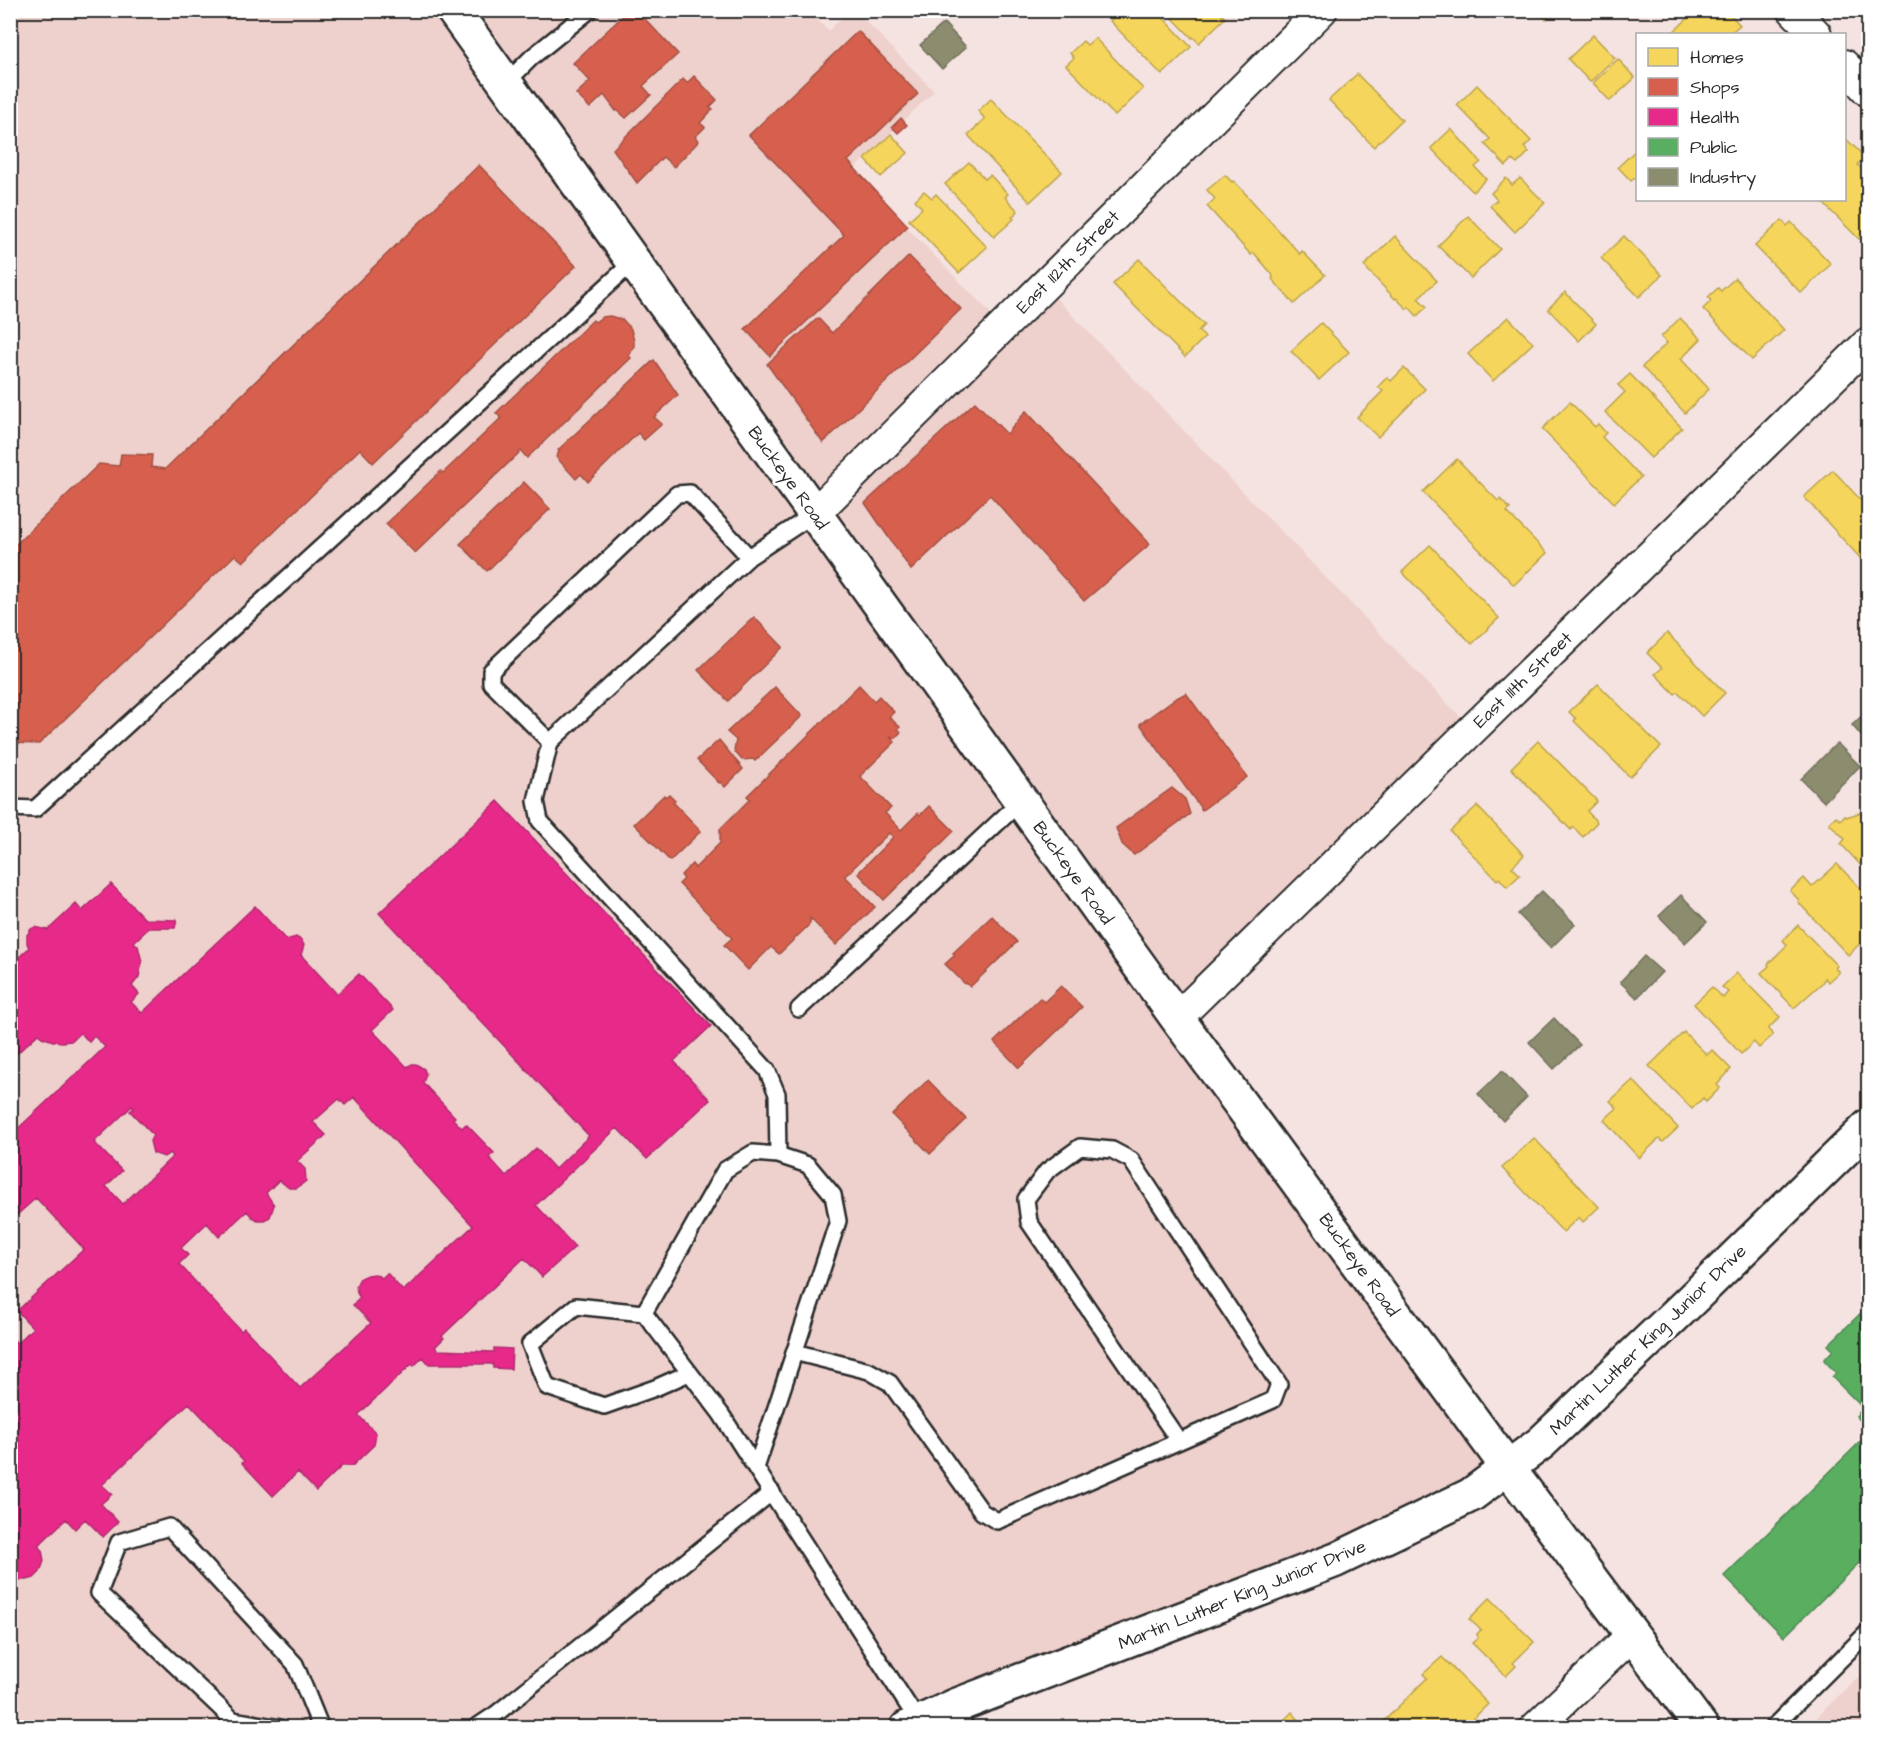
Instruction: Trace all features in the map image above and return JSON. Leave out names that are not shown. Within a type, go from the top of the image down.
[{"type":"street","name":"Buckeye Road","points":[[453,10],[1177,1017],[1702,1728]]},
{"type":"street","name":"East 112th Street","points":[[814,514],[1322,10]]},
{"type":"street","points":[[1793,10],[1815,33]]},
{"type":"street","points":[[1846,66],[1869,91]]},
{"type":"street","name":"East 111th Street","points":[[1177,1017],[1869,343]]},
{"type":"street","name":"Martin Luther King Junior Drive","points":[[913,1724],[960,1717],[1336,1560],[1471,1495],[1541,1443],[1869,1127]]},
{"type":"street","points":[[1536,1728],[1633,1634]]},
{"type":"lane","points":[[505,84],[582,13]]},
{"type":"lane","points":[[10,808],[35,809],[633,262]]},
{"type":"lane","points":[[550,742],[491,683],[491,672],[677,494],[690,493],[749,557]]},
{"type":"lane","points":[[778,1155],[777,1094],[767,1070],[540,820],[536,801],[550,742],[749,557],[814,514]]},
{"type":"lane","points":[[799,1010],[1021,801]]},
{"type":"lane","points":[[794,1352],[869,1371],[890,1383],[982,1512],[997,1521],[1273,1400],[1279,1384],[1131,1160],[1112,1150],[1080,1147],[1047,1171],[1026,1198],[1029,1222],[1179,1441]]},
{"type":"lane","points":[[644,1313],[725,1170],[753,1153],[778,1155],[808,1165],[833,1195],[838,1221],[756,1468]]},
{"type":"lane","points":[[689,1373],[655,1388],[603,1406],[548,1387],[530,1344],[576,1306],[644,1313],[721,1414],[772,1492],[913,1724]]},
{"type":"lane","points":[[475,1728],[505,1707],[772,1492]]},
{"type":"lane","points":[[280,1728],[233,1720],[99,1593],[119,1542],[169,1527],[295,1665],[321,1728]]},
{"type":"lane","points":[[1772,1728],[1869,1632]]},
{"type":"shaded area","points":[[808,10],[828,31],[849,11],[856,11],[934,91],[852,171],[1003,326],[1044,286],[1472,729],[1177,1018],[1508,1468],[907,1727],[11,1727],[10,11]]},
{"type":"shaded area","points":[[1868,1668],[1868,1727],[1806,1727]]},
{"type":"building: Homes","points":[[1120,10],[1128,18],[1136,10],[1156,10],[1191,47],[1162,75],[1110,21]]},
{"type":"building: Homes","points":[[1165,10],[1218,10],[1225,18],[1199,43]]},
{"type":"building: Homes","points":[[1538,10],[1554,10],[1546,19]]},
{"type":"building: Homes","points":[[1697,10],[1726,10],[1740,25],[1730,33],[1672,33]]},
{"type":"building: Homes","points":[[1593,35],[1615,58],[1590,82],[1568,59]]},
{"type":"building: Homes","points":[[1095,38],[1143,89],[1115,116],[1066,65],[1074,58],[1070,53],[1083,41],[1087,45]]},
{"type":"building: Homes","points":[[1618,59],[1635,78],[1610,101],[1593,83]]},
{"type":"building: Homes","points":[[1357,74],[1402,120],[1374,147],[1329,100]]},
{"type":"building: Homes","points":[[1477,85],[1531,141],[1524,147],[1529,152],[1517,164],[1512,160],[1506,166],[1485,144],[1490,139],[1457,105]]},
{"type":"building: Homes","points":[[991,99],[1062,172],[1030,202],[968,135],[985,119],[978,111]]},
{"type":"building: Homes","points":[[1451,129],[1481,162],[1475,167],[1486,179],[1473,192],[1431,148]]},
{"type":"building: Homes","points":[[891,134],[908,153],[881,177],[865,159]]},
{"type":"building: Homes","points":[[1846,139],[1865,157],[1857,165],[1863,169],[1868,164],[1868,231],[1859,239],[1821,201],[1846,201]]},
{"type":"building: Homes","points":[[1636,150],[1636,177],[1631,181],[1618,167]]},
{"type":"building: Homes","points":[[969,162],[985,179],[990,175],[1008,194],[1005,197],[1018,211],[1012,217],[1014,219],[994,237],[945,184]]},
{"type":"building: Homes","points":[[1225,175],[1232,182],[1234,181],[1300,254],[1302,251],[1325,275],[1294,304],[1272,279],[1272,274],[1254,253],[1251,255],[1207,206],[1215,199],[1207,190]]},
{"type":"building: Homes","points":[[1506,178],[1512,185],[1520,178],[1545,203],[1515,232],[1490,206],[1497,200],[1491,193]]},
{"type":"building: Homes","points":[[924,191],[932,198],[936,194],[987,247],[959,273],[909,220],[922,208],[915,200]]},
{"type":"building: Homes","points":[[1468,216],[1500,249],[1471,278],[1438,246]]},
{"type":"building: Homes","points":[[1782,220],[1787,226],[1791,222],[1831,264],[1801,293],[1755,246]]},
{"type":"building: Homes","points":[[1395,236],[1437,281],[1418,298],[1427,307],[1417,316],[1409,307],[1407,309],[1395,299],[1364,266]]},
{"type":"building: Homes","points":[[1624,236],[1662,275],[1639,297],[1601,258]]},
{"type":"building: Homes","points":[[1139,259],[1204,325],[1198,331],[1205,337],[1185,357],[1113,284]]},
{"type":"building: Homes","points":[[1735,278],[1784,330],[1752,360],[1703,309],[1711,301],[1708,297],[1718,288],[1721,291]]},
{"type":"building: Homes","points":[[1565,292],[1596,324],[1579,341],[1548,309]]},
{"type":"building: Homes","points":[[1508,317],[1533,343],[1493,381],[1468,354]]},
{"type":"building: Homes","points":[[1680,318],[1701,339],[1681,359],[1709,389],[1685,413],[1642,367],[1667,343],[1661,337]]},
{"type":"building: Homes","points":[[1321,323],[1349,352],[1319,380],[1291,351]]},
{"type":"building: Homes","points":[[1404,368],[1425,389],[1378,437],[1357,417],[1383,391],[1378,387],[1387,377],[1391,381]]},
{"type":"building: Homes","points":[[1630,374],[1682,428],[1651,458],[1605,412],[1625,392],[1618,385]]},
{"type":"building: Homes","points":[[1570,402],[1595,427],[1598,424],[1606,433],[1602,437],[1641,477],[1614,503],[1542,429]]},
{"type":"building: Homes","points":[[1457,459],[1498,501],[1500,499],[1510,509],[1507,512],[1547,553],[1514,585],[1423,492]]},
{"type":"building: Homes","points":[[1833,470],[1868,508],[1868,555],[1862,560],[1804,497]]},
{"type":"building: Homes","points":[[1430,545],[1499,618],[1472,644],[1402,572]]},
{"type":"building: Homes","points":[[1667,633],[1725,693],[1702,716],[1678,692],[1675,694],[1655,674],[1662,668],[1647,653]]},
{"type":"building: Homes","points":[[1598,684],[1661,747],[1630,777],[1574,721],[1576,719],[1569,712]]},
{"type":"building: Homes","points":[[1538,741],[1597,801],[1587,811],[1597,822],[1583,837],[1573,827],[1571,830],[1511,768]]},
{"type":"building: Homes","points":[[1477,806],[1524,855],[1512,867],[1520,875],[1507,887],[1499,878],[1497,880],[1450,831]]},
{"type":"building: Homes","points":[[1862,812],[1868,816],[1868,873],[1841,844],[1845,839],[1829,823],[1836,816],[1840,820],[1845,815],[1846,817]]},
{"type":"building: Homes","points":[[1837,864],[1868,896],[1868,936],[1848,955],[1790,891],[1804,878],[1812,887]]},
{"type":"building: Homes","points":[[1798,925],[1837,966],[1835,968],[1839,972],[1828,982],[1825,978],[1794,1008],[1761,973],[1787,945],[1783,940]]},
{"type":"building: Homes","points":[[1737,973],[1780,1017],[1768,1029],[1773,1035],[1759,1048],[1754,1042],[1741,1054],[1694,1004],[1712,987],[1723,998],[1728,992],[1722,987]]},
{"type":"building: Homes","points":[[1684,1032],[1707,1055],[1712,1050],[1731,1069],[1717,1085],[1720,1088],[1706,1102],[1703,1098],[1692,1109],[1649,1066]]},
{"type":"building: Homes","points":[[1633,1080],[1678,1128],[1663,1142],[1659,1139],[1639,1158],[1604,1120],[1617,1108],[1610,1101]]},
{"type":"building: Homes","points":[[1534,1138],[1599,1207],[1583,1222],[1579,1217],[1563,1232],[1502,1168]]},
{"type":"building: Homes","points":[[1490,1598],[1534,1642],[1513,1663],[1516,1666],[1506,1676],[1472,1643],[1478,1638],[1477,1634],[1481,1630],[1469,1619]]},
{"type":"building: Homes","points":[[1442,1657],[1488,1704],[1464,1728],[1377,1728],[1427,1678],[1423,1674]]},
{"type":"building: Homes","points":[[1292,1712],[1306,1728],[1276,1728]]},
{"type":"building: Shops","points":[[629,10],[647,10],[650,14],[645,19],[678,54],[643,86],[651,95],[626,118],[616,111],[604,95],[590,108],[576,94],[590,81],[573,63]]},
{"type":"building: Shops","points":[[858,31],[918,94],[848,161],[908,226],[770,356],[745,329],[844,235],[749,135]]},
{"type":"building: Shops","points":[[694,76],[717,100],[710,107],[713,109],[700,123],[705,127],[695,137],[699,141],[674,167],[663,157],[637,183],[613,149],[683,79],[687,83]]},
{"type":"building: Shops","points":[[901,118],[907,125],[898,133],[892,127]]},
{"type":"building: Shops","points":[[479,165],[576,266],[373,463],[360,449],[243,562],[235,555],[39,744],[10,743],[10,545],[13,547],[99,464],[119,466],[121,454],[152,455],[151,467],[165,469]]},
{"type":"building: Shops","points":[[909,256],[961,309],[823,443],[767,364],[818,318],[832,333]]},
{"type":"building: Shops","points":[[610,316],[623,320],[631,329],[634,346],[629,356],[631,358],[527,458],[521,451],[415,553],[386,524],[501,418],[496,413],[593,320],[595,322],[602,317]]},
{"type":"building: Shops","points":[[654,360],[678,395],[654,417],[662,424],[644,440],[638,433],[588,482],[581,474],[576,479],[556,457],[558,450]]},
{"type":"building: Shops","points":[[975,402],[1007,434],[1026,411],[1150,544],[1084,601],[990,495],[911,570],[865,503]]},
{"type":"building: Shops","points":[[524,482],[550,509],[487,571],[460,544]]},
{"type":"building: Shops","points":[[754,617],[783,647],[728,701],[698,670]]},
{"type":"building: Shops","points":[[859,685],[874,701],[879,696],[894,712],[889,717],[900,727],[898,729],[901,732],[894,739],[890,737],[895,742],[860,776],[891,808],[885,813],[901,830],[918,813],[920,815],[929,806],[954,831],[884,900],[858,873],[893,837],[889,833],[845,876],[875,907],[836,945],[810,918],[810,924],[779,954],[771,947],[748,970],[724,945],[732,938],[679,884],[684,879],[681,875],[692,864],[695,868],[720,843],[720,829],[750,799],[747,796]]},
{"type":"building: Shops","points":[[775,687],[802,716],[755,761],[753,759],[742,760],[734,751],[736,740],[727,732]]},
{"type":"building: Shops","points":[[1186,693],[1247,777],[1202,810],[1140,724]]},
{"type":"building: Shops","points":[[719,740],[743,769],[725,787],[697,760]]},
{"type":"building: Shops","points":[[1172,788],[1185,799],[1190,814],[1134,855],[1122,844],[1116,828]]},
{"type":"building: Shops","points":[[669,794],[675,800],[673,802],[701,831],[670,861],[634,824],[664,795],[665,797]]},
{"type":"building: Shops","points":[[992,916],[1017,942],[970,987],[945,964],[955,955],[953,953]]},
{"type":"building: Shops","points":[[1061,986],[1082,1007],[1019,1068],[994,1042],[1040,998],[1044,1002]]},
{"type":"building: Shops","points":[[928,1080],[966,1119],[930,1154],[892,1115]]},
{"type":"building: Health","points":[[498,801],[711,1026],[674,1061],[710,1100],[647,1159],[617,1128],[536,1205],[575,1247],[542,1277],[524,1258],[442,1336],[444,1338],[435,1347],[438,1350],[494,1352],[494,1348],[512,1349],[511,1369],[493,1368],[493,1364],[429,1364],[423,1357],[414,1366],[412,1364],[358,1415],[376,1433],[374,1445],[352,1466],[342,1466],[316,1491],[298,1472],[273,1496],[242,1463],[244,1461],[189,1403],[102,1485],[112,1494],[101,1504],[118,1522],[103,1537],[85,1519],[75,1529],[66,1519],[38,1546],[42,1550],[44,1561],[40,1572],[34,1578],[27,1580],[13,1578],[10,1576],[10,1336],[17,1343],[33,1328],[17,1311],[84,1249],[36,1198],[10,1221],[10,1136],[105,1047],[94,1036],[89,1042],[81,1033],[71,1041],[62,1042],[53,1041],[38,1034],[10,1060],[10,1047],[15,1042],[10,1038],[10,965],[29,948],[27,935],[31,929],[35,927],[48,930],[76,904],[82,911],[111,884],[145,919],[177,920],[175,928],[149,928],[134,942],[138,946],[142,962],[139,977],[132,986],[139,994],[131,1002],[142,1013],[255,906],[286,940],[296,937],[301,940],[304,945],[301,955],[337,994],[359,974],[393,1010],[372,1030],[407,1067],[416,1064],[424,1069],[426,1074],[423,1083],[455,1117],[453,1119],[462,1128],[466,1124],[494,1153],[489,1157],[506,1176],[536,1148],[555,1169],[589,1136],[379,913]],"holes":[[[354,1097],[473,1226],[403,1291],[387,1273],[382,1278],[375,1274],[360,1278],[356,1286],[360,1298],[353,1305],[371,1323],[300,1388],[244,1328],[241,1331],[179,1264],[188,1255],[181,1248],[207,1223],[219,1237],[247,1211],[258,1220],[270,1217],[274,1205],[266,1193],[279,1180],[289,1188],[297,1188],[306,1181],[305,1169],[297,1161],[326,1135],[313,1122],[339,1099],[345,1105]],[[132,1106],[134,1108],[130,1111],[153,1135],[150,1141],[153,1153],[164,1157],[170,1153],[173,1156],[123,1204],[106,1186],[122,1171],[94,1142]]]},
{"type":"building: Public","points":[[1868,1306],[1868,1429],[1856,1416],[1863,1408],[1832,1377],[1836,1373],[1824,1360],[1833,1350],[1828,1345]]},
{"type":"building: Public","points":[[1868,1434],[1868,1554],[1784,1637],[1724,1576]]},
{"type":"building: Industry","points":[[944,23],[966,47],[942,69],[920,45]]},
{"type":"building: Industry","points":[[1868,710],[1868,744],[1852,725]]},
{"type":"building: Industry","points":[[1837,743],[1860,766],[1824,802],[1801,779]]},
{"type":"building: Industry","points":[[1542,891],[1575,924],[1551,948],[1518,914]]},
{"type":"building: Industry","points":[[1681,895],[1707,922],[1685,943],[1659,916]]},
{"type":"building: Industry","points":[[1644,956],[1662,972],[1637,998],[1620,982]]},
{"type":"building: Industry","points":[[1554,1018],[1580,1045],[1554,1069],[1529,1042]]},
{"type":"building: Industry","points":[[1502,1071],[1527,1097],[1503,1121],[1478,1094]]}]
